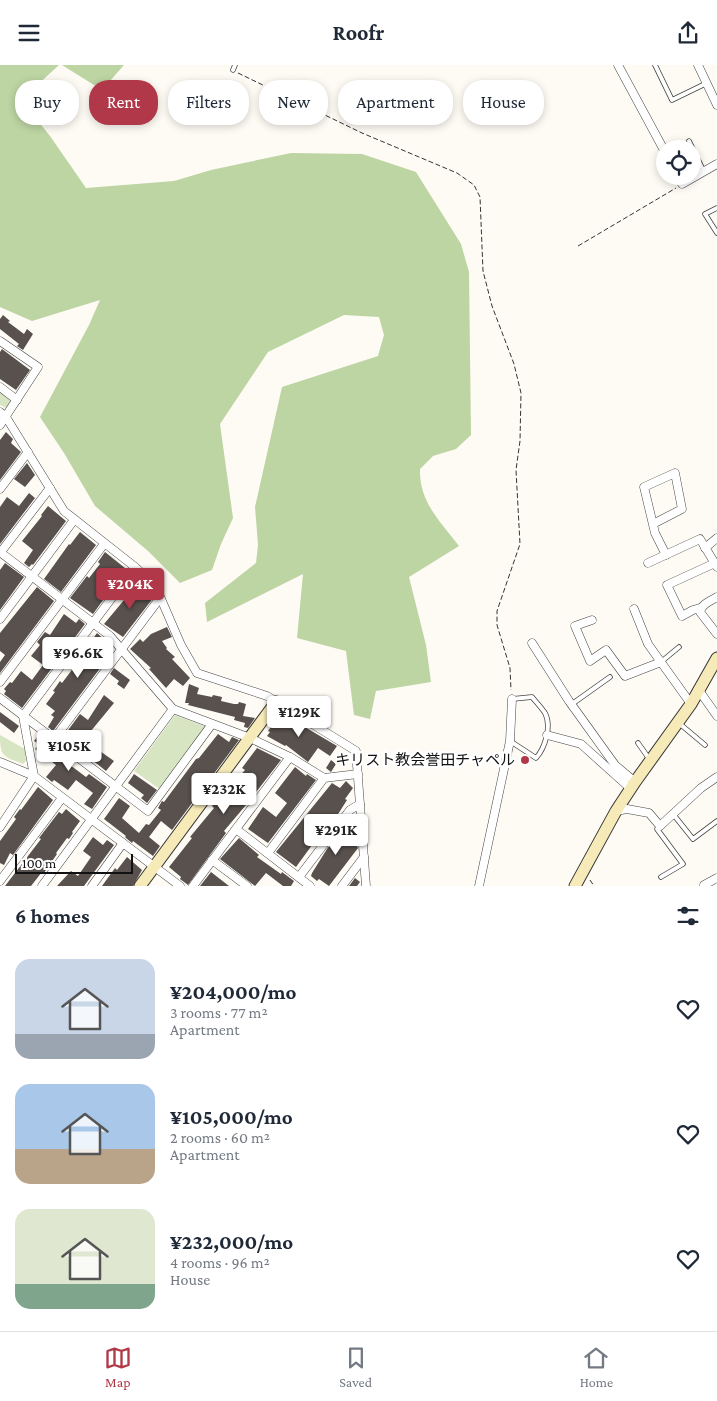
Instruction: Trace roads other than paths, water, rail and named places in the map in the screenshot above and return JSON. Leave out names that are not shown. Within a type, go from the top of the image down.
[{"type":"street","points":[[630,65],[620,67],[659,140]]},
{"type":"street","points":[[698,65],[707,83],[714,90],[717,105]]},
{"type":"street","points":[[701,174],[717,164]]},
{"type":"street","points":[[0,341],[38,367],[18,399],[3,414],[0,425]]},
{"type":"street","points":[[0,387],[18,399]]},
{"type":"street","points":[[3,414],[64,511],[155,585],[181,645],[197,673],[267,696],[356,751],[366,886]]},
{"type":"street","points":[[0,489],[28,452]]},
{"type":"street","points":[[653,524],[682,509],[675,473],[644,487],[655,533],[666,555]]},
{"type":"street","points":[[50,488],[0,553],[110,636],[173,709],[250,738],[290,757],[324,777],[358,774]]},
{"type":"street","points":[[0,619],[74,520]]},
{"type":"street","points":[[706,548],[717,538]]},
{"type":"street","points":[[648,563],[700,539],[716,565],[667,585],[682,616],[700,608],[717,597]]},
{"type":"street","points":[[0,682],[104,544]]},
{"type":"street","points":[[0,827],[34,777],[23,716],[135,567]]},
{"type":"street","points":[[54,739],[160,598]]},
{"type":"street","points":[[700,608],[701,615],[717,634]]},
{"type":"street","points":[[634,609],[648,644],[691,704]]},
{"type":"street","points":[[592,620],[575,626],[590,661],[606,650],[625,676],[661,662]]},
{"type":"street","points":[[532,643],[615,765],[633,785]]},
{"type":"street","points":[[575,886],[616,811],[691,704],[717,658]]},
{"type":"street","points":[[698,689],[717,715]]},
{"type":"street","points":[[0,699],[148,811],[212,724]]},
{"type":"street","points":[[480,886],[510,741],[512,699]]},
{"type":"street","points":[[140,886],[276,702]]},
{"type":"street","points":[[42,886],[173,709]]},
{"type":"street","points":[[548,735],[581,744],[633,785]]},
{"type":"street","points":[[192,886],[290,757]]},
{"type":"street","points":[[0,762],[34,777],[180,886]]},
{"type":"street","points":[[268,853],[324,777]]},
{"type":"street","points":[[616,811],[627,809],[649,813],[660,826],[701,788],[717,777]]},
{"type":"street","points":[[0,881],[62,798]]},
{"type":"street","points":[[299,877],[350,810],[360,804]]},
{"type":"street","points":[[236,829],[310,886]]},
{"type":"street","points":[[92,886],[123,843]]},
{"type":"street","points":[[342,886],[364,857]]},
{"type":"street","points":[[212,860],[247,886]]},
{"type":"street","points":[[704,885],[717,878]]},
{"type":"lane","points":[[233,70],[235,65]]},
{"type":"lane","points":[[655,65],[672,99],[707,83]]},
{"type":"lane","points":[[701,166],[704,172]]},
{"type":"lane","points":[[717,208],[705,214],[717,233]]},
{"type":"lane","points":[[661,662],[678,647]]},
{"type":"lane","points":[[572,704],[610,677]]},
{"type":"lane","points":[[510,741],[536,758],[543,751],[548,735],[546,714],[532,697],[512,699]]},
{"type":"lane","points":[[678,723],[705,745]]},
{"type":"lane","points":[[638,743],[650,760]]},
{"type":"lane","points":[[673,814],[693,839],[717,821]]},
{"type":"lane","points":[[660,826],[657,829],[682,864],[661,877]]},
{"type":"place","name":"キリスト教会誉田チャペル","points":[[525,760]]}]
